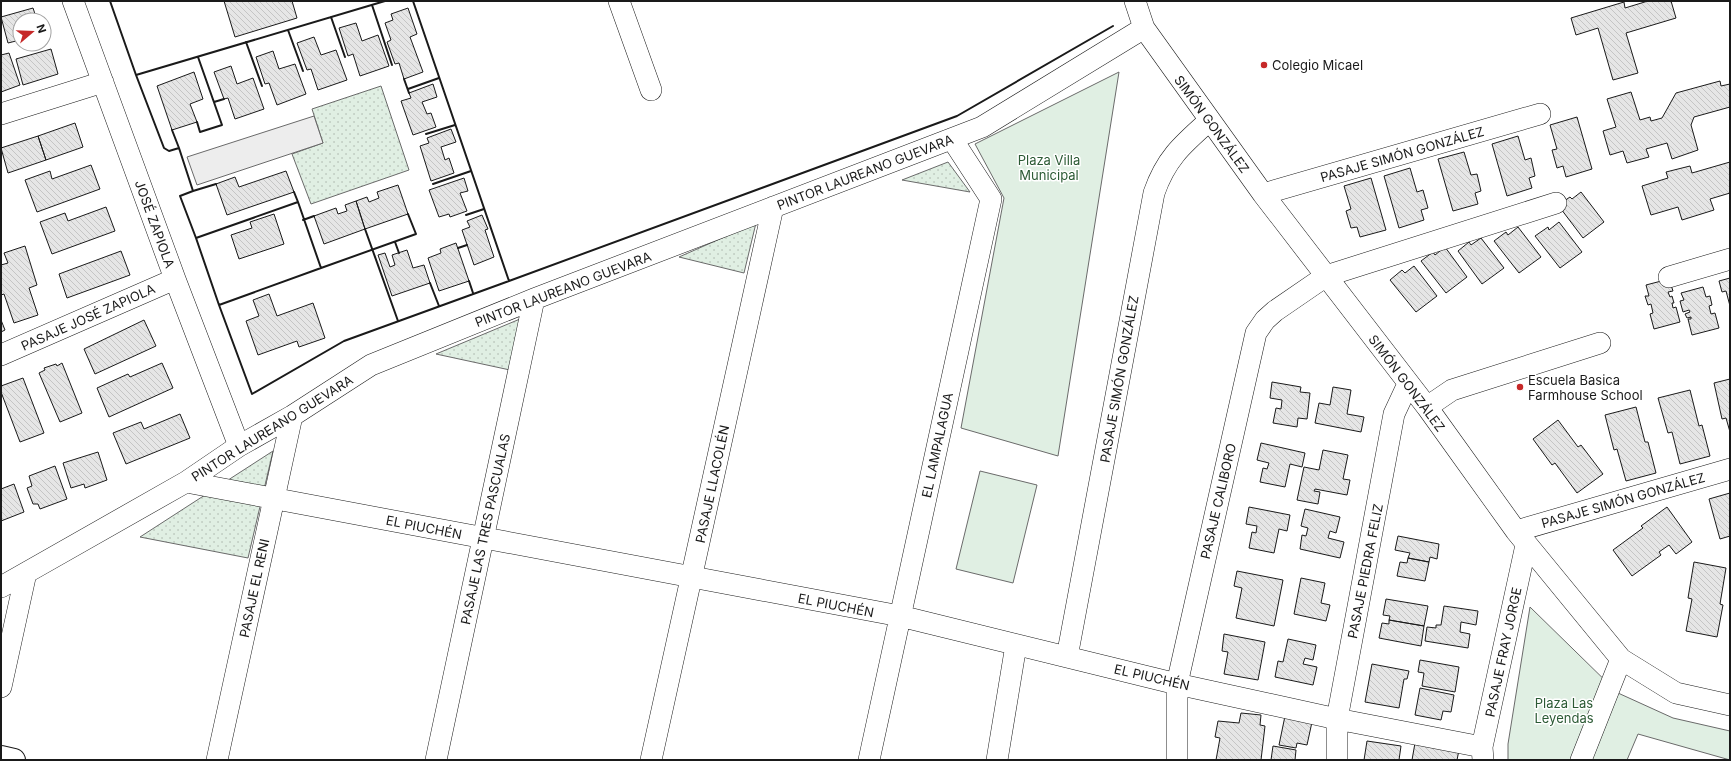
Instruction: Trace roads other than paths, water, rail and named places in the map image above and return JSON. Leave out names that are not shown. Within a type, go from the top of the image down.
[{"type":"main road","points":[[1,757],[14,760]]},
{"type":"street","name":"JOSÉ ZAPIOLA","points":[[73,1],[175,279],[239,446]]},
{"type":"street","points":[[619,1],[651,90]]},
{"type":"street","name":"SIMÓN GONZÁLEZ","points":[[1135,1],[1144,28],[1263,194],[1426,407],[1521,538],[1621,659],[1676,693],[1730,705]]},
{"type":"street","name":"PINTOR LAUREANO GUEVARA","points":[[1,587],[186,482],[239,446],[292,416],[371,365],[534,299],[982,127],[1144,28]]},
{"type":"street","points":[[1,114],[103,82]]},
{"type":"street","name":"PASAJE SIMÓN GONZÁLEZ","points":[[1263,194],[1540,114]]},
{"type":"street","name":"PASAJE SIMÓN GONZÁLEZ","points":[[1067,657],[1154,193],[1165,167],[1176,152],[1210,120]]},
{"type":"street","name":"EL LAMPALAGUA","points":[[869,760],[991,199],[952,139]]},
{"type":"street","points":[[1326,276],[1556,203]]},
{"type":"street","name":"PASAJE LLACOLÉN","points":[[651,760],[773,208]]},
{"type":"street","points":[[1669,277],[1730,260]]},
{"type":"street","name":"PASAJE CALIBORO","points":[[1177,760],[1177,684],[1256,333],[1265,320],[1275,311],[1326,276]]},
{"type":"street","name":"PASAJE JOSÉ ZAPIOLA","points":[[1,356],[175,279]]},
{"type":"street","name":"PASAJE LAS TRES PASCUALAS","points":[[436,760],[534,299]]},
{"type":"street","points":[[1426,407],[1452,390],[1600,343]]},
{"type":"street","name":"PASAJE PIEDRA FELIZ","points":[[1337,760],[1337,719],[1394,414],[1408,384]]},
{"type":"street","name":"PASAJE EL RENI","points":[[217,760],[292,416]]},
{"type":"street","name":"PASAJE SIMÓN GONZÁLEZ","points":[[1521,538],[1730,469]]},
{"type":"street","name":"EL PIUCHÉN","points":[[186,482],[900,616],[1177,684],[1337,719],[1482,754]]},
{"type":"street","name":"PASAJE FRAY JORGE","points":[[1482,754],[1521,538]]},
{"type":"street","points":[[1,687],[26,573]]},
{"type":"street","points":[[997,760],[1016,645]]},
{"type":"street","points":[[1581,760],[1621,659]]},
{"type":"place","name":"Colegio Micael","points":[[1264,65]]},
{"type":"place","name":"Escuela Basica Farmhouse School","points":[[1520,387]]},
{"type":"park label","name":"Plaza Villa Municipal","points":[[1049,168]]},
{"type":"park label","name":"Plaza Las Leyendas","points":[[1564,710]]}]
